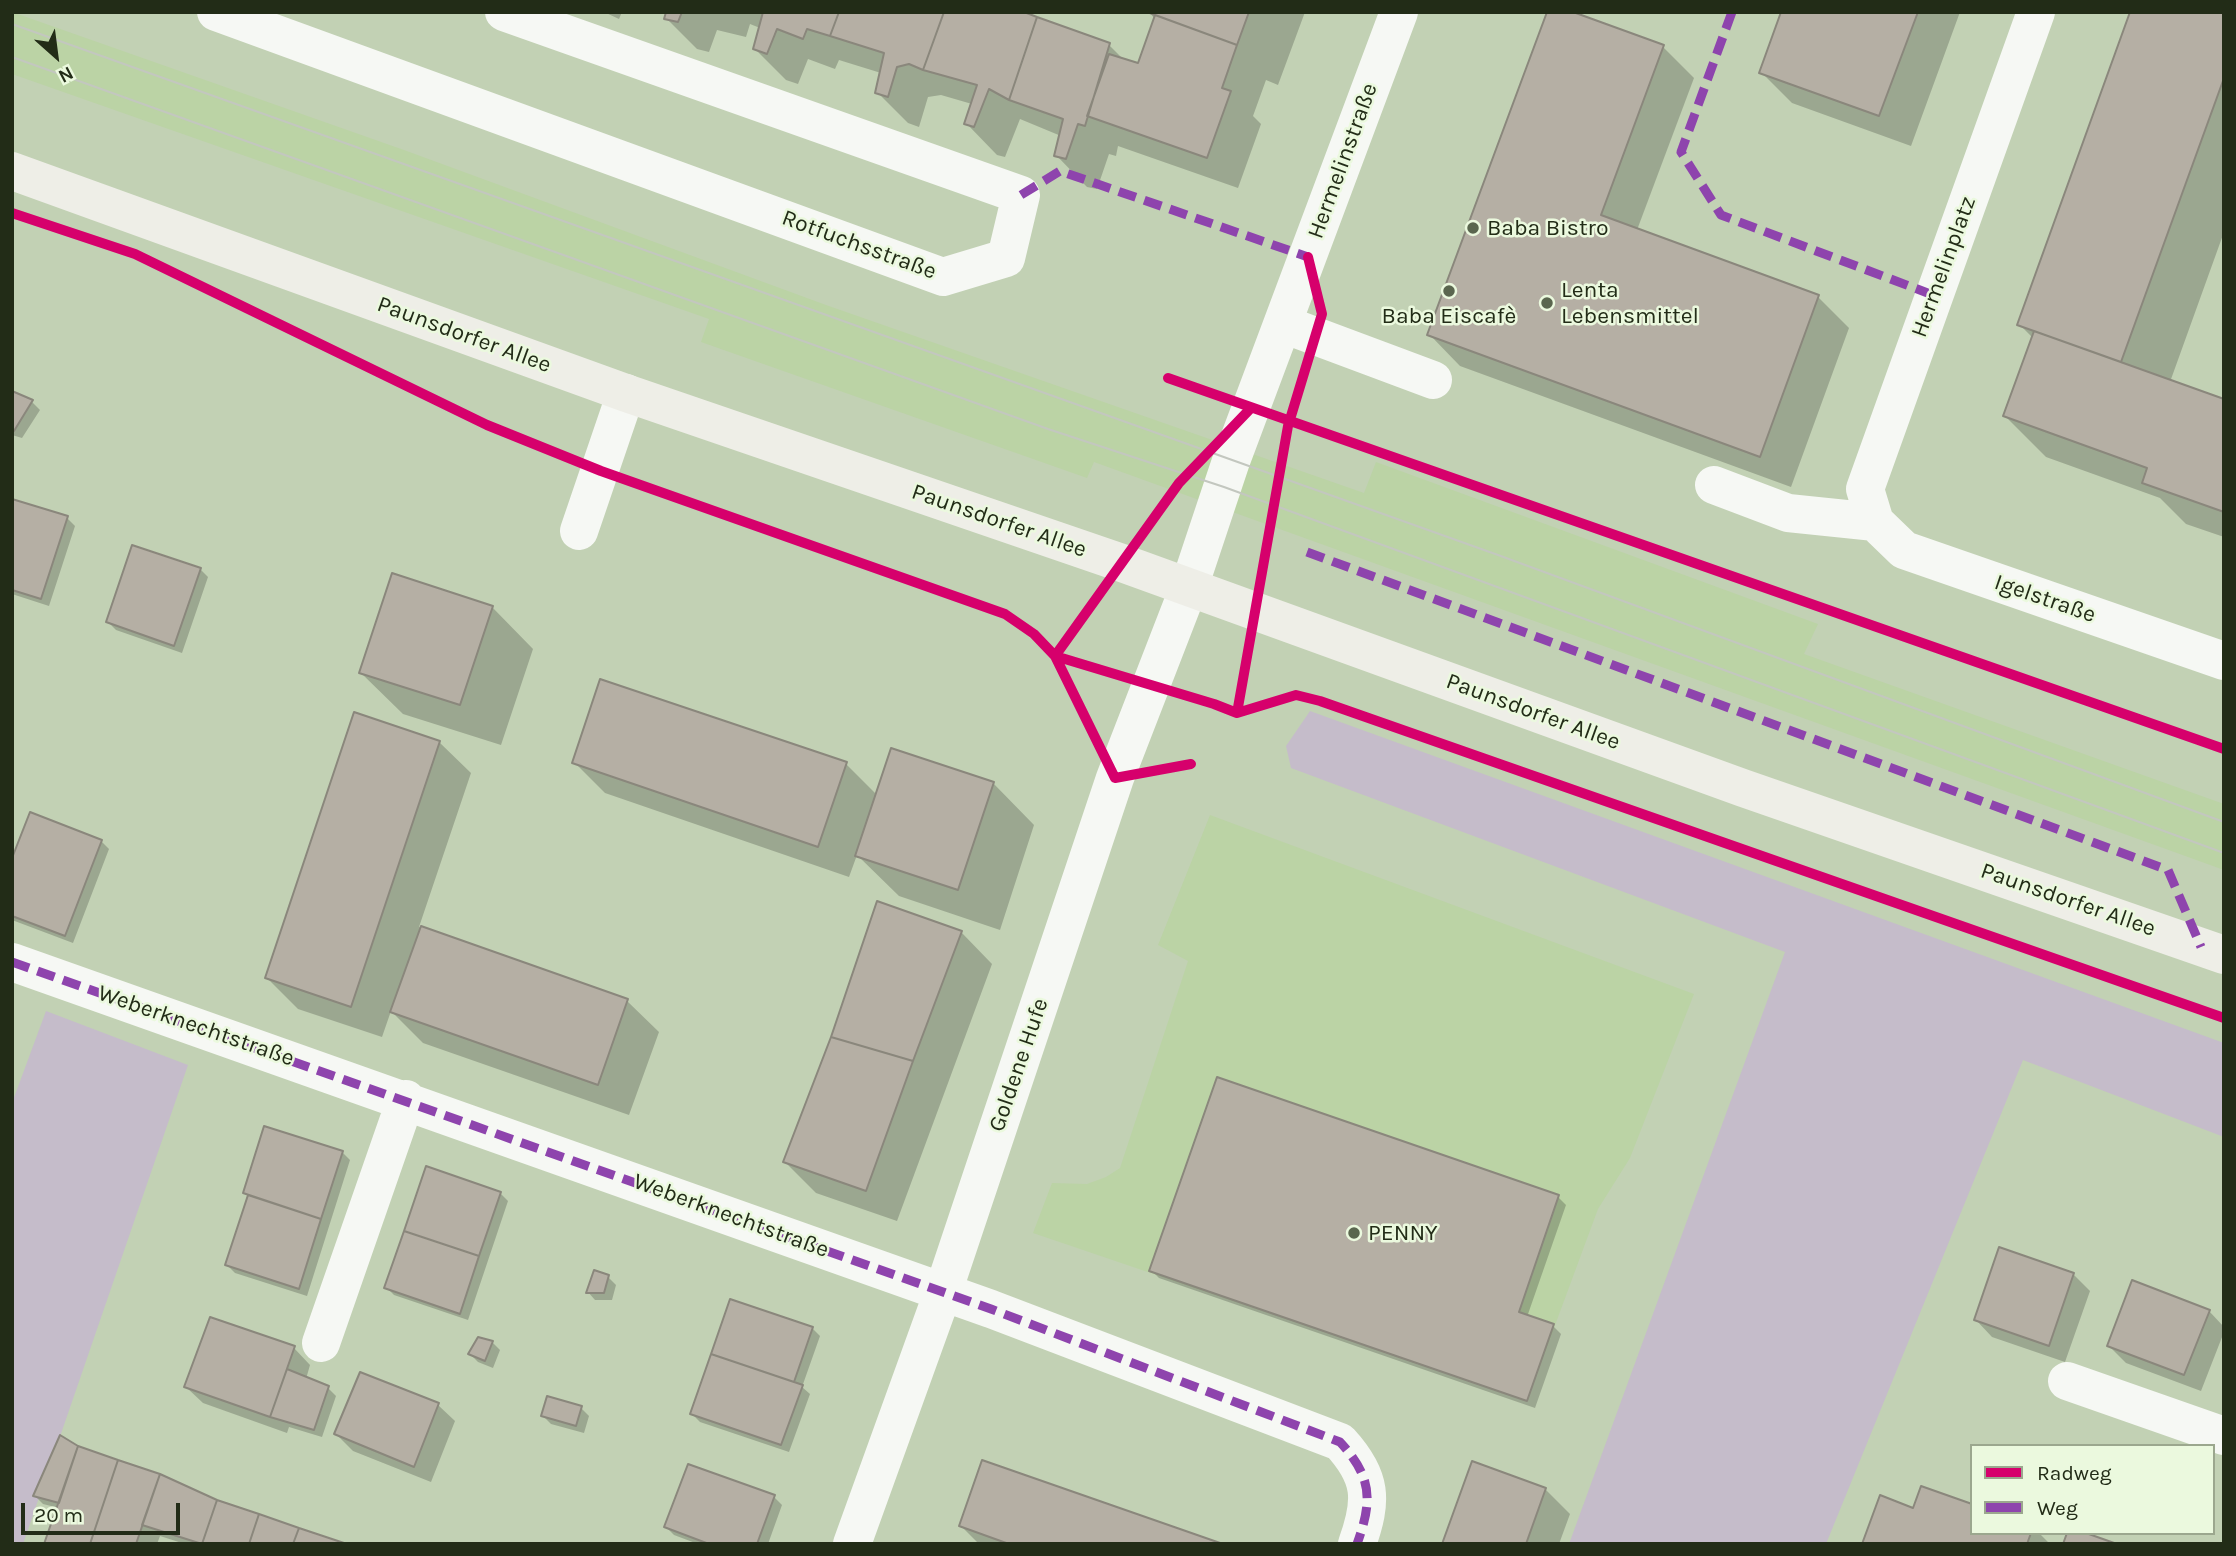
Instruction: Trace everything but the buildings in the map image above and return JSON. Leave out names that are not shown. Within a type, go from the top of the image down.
[{"type":"main road","name":"Paunsdorfer Allee","points":[[12,171],[626,393],[1189,587],[1743,788],[2224,955]]},
{"type":"street","name":"Rotfuchsstraße","points":[[216,12],[943,277],[1006,258],[1021,195],[505,12]]},
{"type":"street","name":"Hermelinstraße","points":[[1189,587],[1231,461],[1398,12]]},
{"type":"street","name":"Hermelinplatz","points":[[1875,522],[1865,489],[2036,12]]},
{"type":"street","points":[[1283,324],[1433,380]]},
{"type":"street","points":[[579,531],[626,393]]},
{"type":"street","points":[[1714,485],[1788,513],[1875,522]]},
{"type":"street","name":"Igelstraße","points":[[1875,522],[1904,550],[2224,661]]},
{"type":"street","name":"Goldene Hufe","points":[[852,1544],[943,1292],[1115,778],[1189,587]]},
{"type":"street","name":"Weberknechtstraße","points":[[12,962],[406,1099],[943,1292],[1339,1442],[1354,1458],[1366,1482],[1368,1513],[1357,1544]]},
{"type":"street","points":[[321,1343],[406,1099]]},
{"type":"street","points":[[2067,1381],[2224,1436]]},
{"type":"shaded area","points":[[12,12],[404,150],[826,305],[1364,493],[1376,462],[1818,624],[1804,654],[2224,804],[2224,870],[1094,462],[1087,478],[701,342],[709,319],[12,74]]},
{"type":"shaded area","points":[[1310,711],[2224,1043],[2224,1137],[2023,1060],[1826,1544],[1569,1544],[1785,952],[1291,768],[1286,746]]},
{"type":"shaded area","points":[[1210,815],[1694,994],[1630,1158],[1598,1209],[1527,1401],[1033,1233],[1052,1183],[1087,1184],[1120,1168],[1188,961],[1158,945]]},
{"type":"shaded area","points":[[46,1011],[188,1065],[23,1544],[12,1544],[12,1103]]},
{"type":"tram line","points":[[12,24],[1498,555],[2224,822]]},
{"type":"tram line","points":[[12,57],[1048,429],[1224,487],[2224,853]]},
{"type":"marked path","points":[[1732,12],[1681,152],[1721,215],[1933,295]]},
{"type":"marked path","points":[[1021,195],[1060,171],[1308,257]]},
{"type":"marked path","points":[[1307,552],[2168,870],[2201,947]]},
{"type":"marked path","points":[[12,962],[991,1309],[1340,1442],[1364,1478],[1366,1514],[1357,1544]]},
{"type":"cycle path","points":[[12,213],[135,254],[487,425],[601,471],[1005,614],[1034,634],[1055,656],[1115,778],[1191,764]]},
{"type":"cycle path","points":[[1237,713],[1288,426],[1322,314],[1308,257]]},
{"type":"cycle path","points":[[1168,378],[2224,749]]},
{"type":"cycle path","points":[[1055,656],[1179,483],[1251,408]]},
{"type":"cycle path","points":[[1055,656],[1237,713],[1296,695],[1320,701],[2224,1018]]},
{"type":"place","name":"Baba Bistro","points":[[1473,228]]},
{"type":"place","name":"Baba Eiscafè","points":[[1449,291]]},
{"type":"place","name":"Lenta Lebensmittel","points":[[1547,303]]},
{"type":"place","name":"PENNY","points":[[1354,1233]]}]
